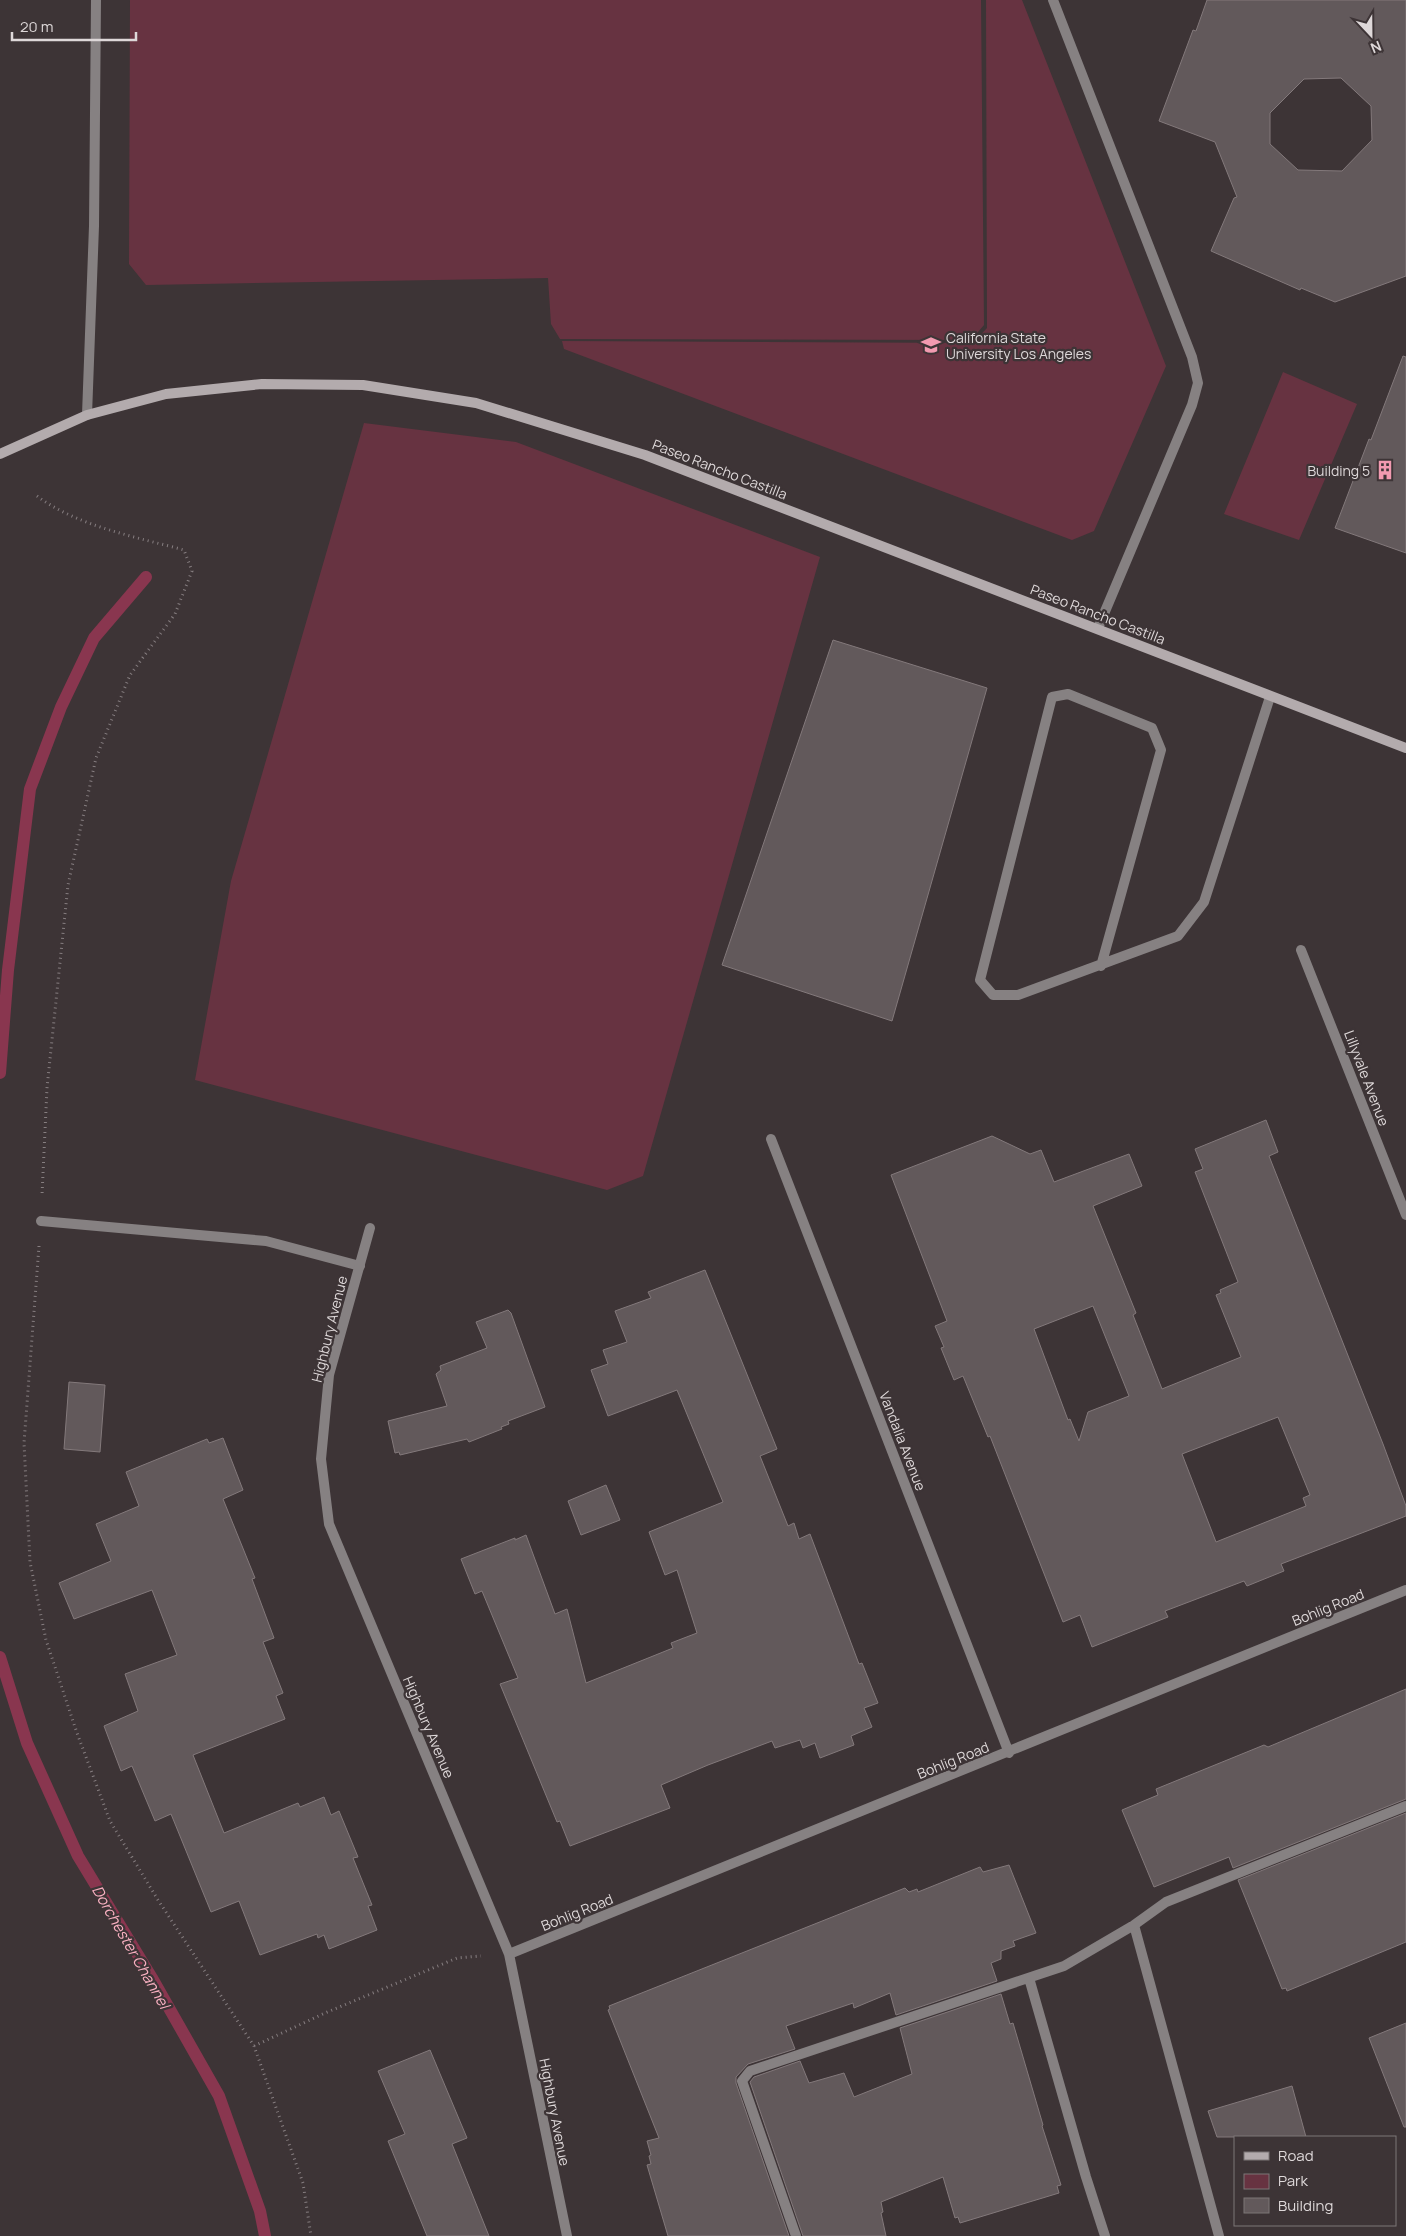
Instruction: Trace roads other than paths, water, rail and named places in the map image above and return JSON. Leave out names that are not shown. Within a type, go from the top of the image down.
[{"type":"street","points":[[87,415],[94,226],[96,0]]},
{"type":"street","points":[[1053,0],[1192,357],[1198,384],[1192,405],[1098,628]]},
{"type":"street","name":"Paseo Rancho Castilla","points":[[3,452],[87,415],[166,394],[262,384],[363,385],[476,403],[645,455],[1406,748]]},
{"type":"street","points":[[1100,966],[1161,750],[1152,728],[1068,694],[1052,697],[980,980],[993,995],[1018,995],[1100,966],[1178,936],[1204,902],[1270,697]]},
{"type":"street","name":"Lillyvale Avenue","points":[[1301,950],[1406,1215]]},
{"type":"street","name":"Vandalia Avenue","points":[[771,1139],[1009,1753]]},
{"type":"street","points":[[41,1221],[266,1242],[360,1266]]},
{"type":"street","name":"Highbury Avenue","points":[[370,1228],[329,1375],[321,1459],[329,1524],[509,1954],[567,2236]]},
{"type":"street","name":"Bohlig Road","points":[[509,1954],[1009,1753],[1406,1590]]},
{"type":"street","points":[[796,2236],[742,2081],[750,2071],[1064,1966],[1134,1925],[1166,1902],[1406,1806]]},
{"type":"street","points":[[1134,1925],[1219,2236]]},
{"type":"street","points":[[1029,1978],[1086,2177],[1105,2236]]},
{"type":"waterway","name":"Dorchester Channel","points":[[0,1073],[8,970],[30,789],[61,707],[94,638],[146,577]]},
{"type":"waterway","name":"Dorchester Channel","points":[[0,1657],[27,1743],[78,1856],[152,1978],[219,2096],[260,2211],[265,2236]]},
{"type":"place","name":"California State University Los Angeles","points":[[931,345]]},
{"type":"place","name":"Building 5","points":[[1385,470]]}]
